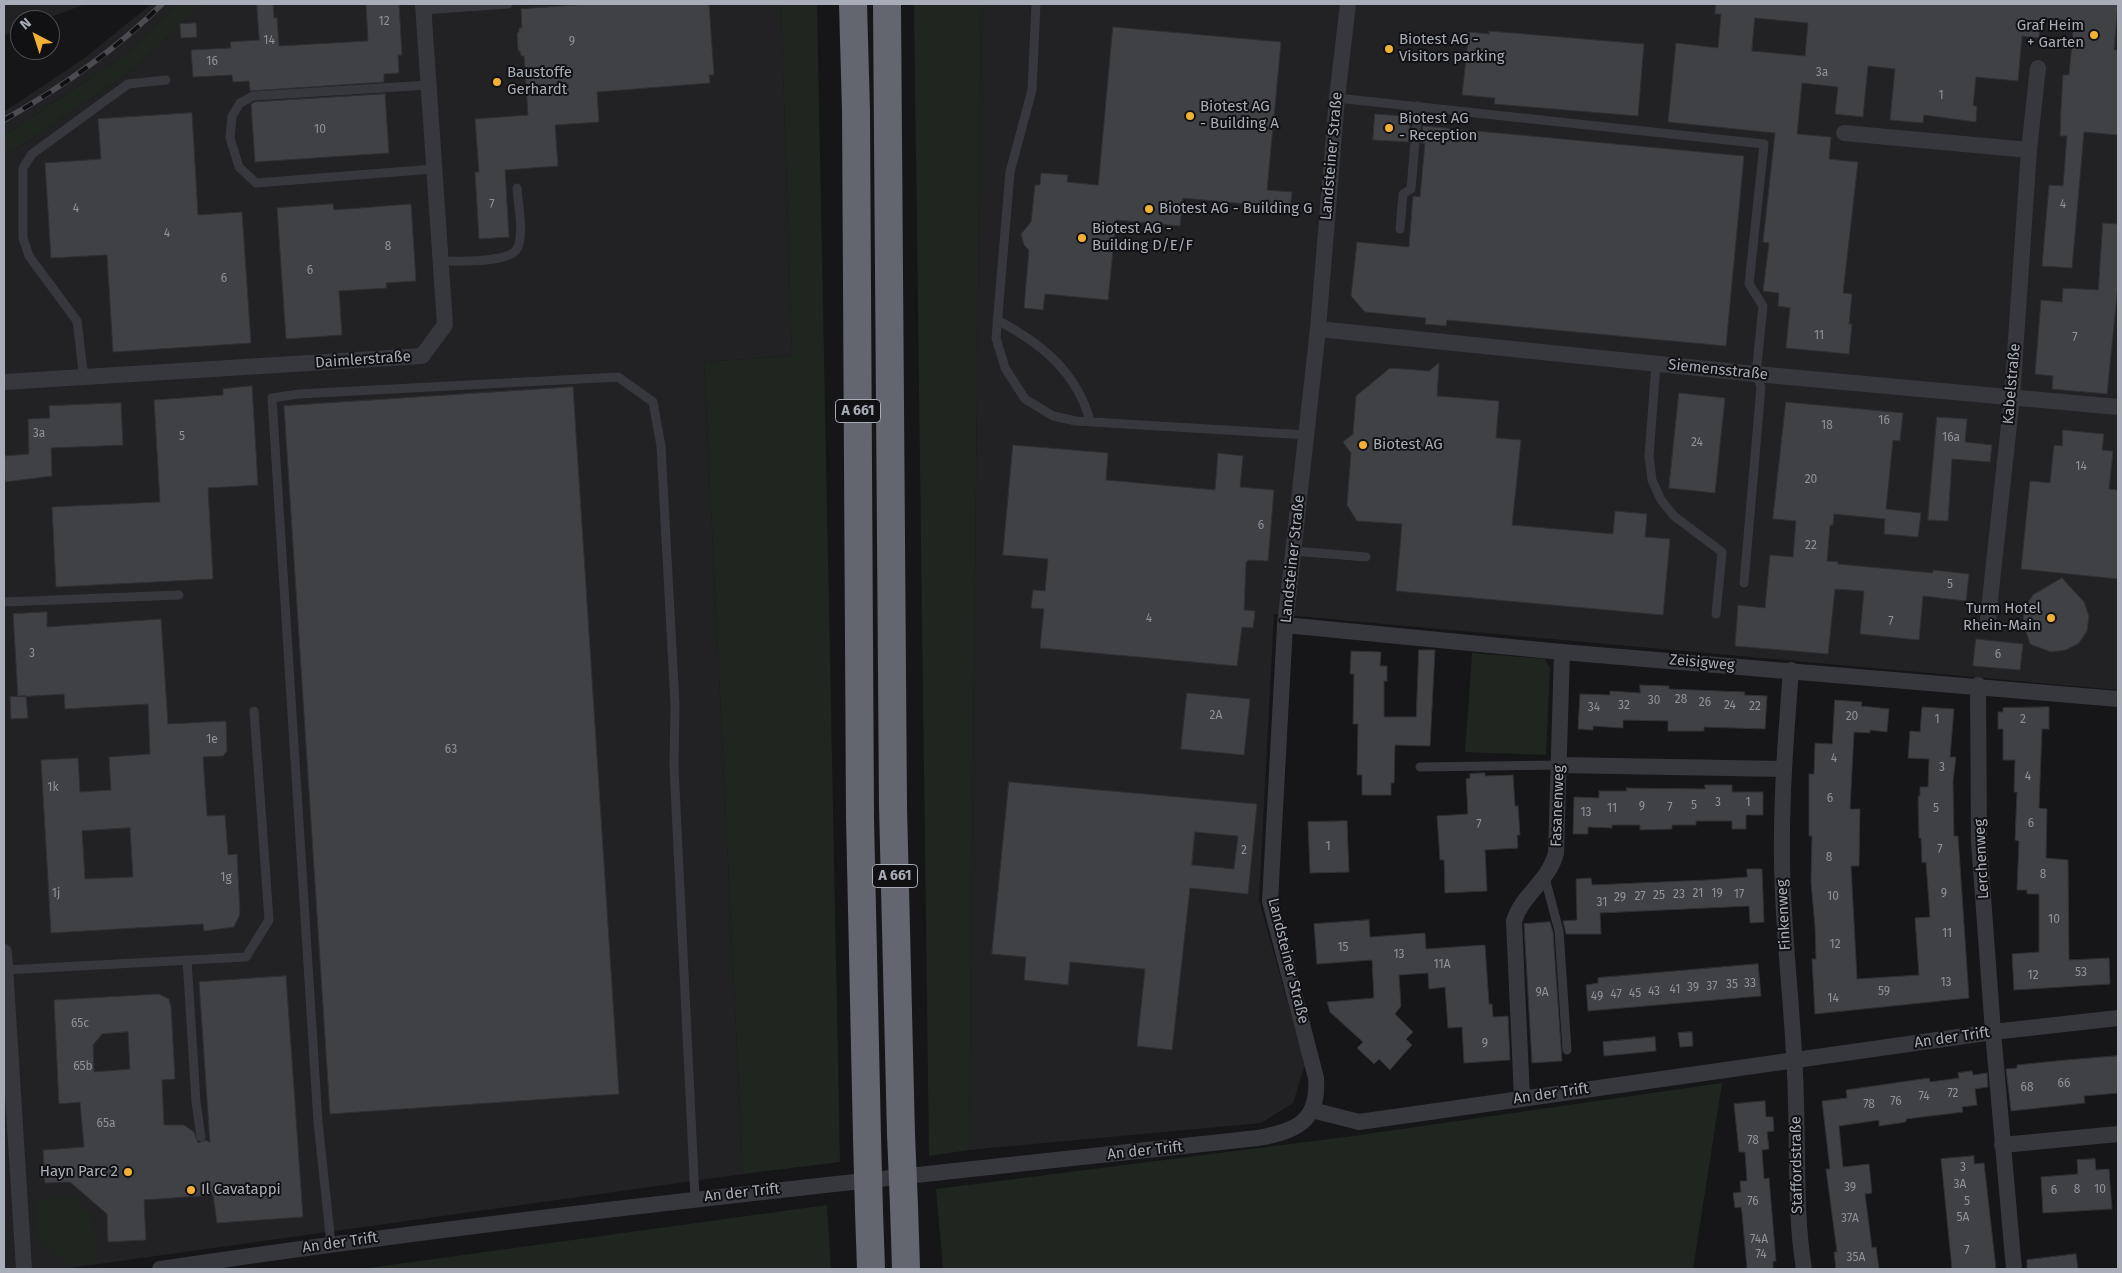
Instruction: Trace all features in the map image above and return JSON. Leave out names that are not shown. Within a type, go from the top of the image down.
[{"type":"highway","name":"A 661","points":[[853,4],[856,110],[860,818],[871,1269]]},
{"type":"highway","name":"A 661","points":[[887,4],[893,806],[906,1269]]},
{"type":"street","name":"Landsteiner Straße","points":[[1312,1110],[1318,1098],[1316,1078],[1270,901],[1285,625],[1318,330],[1337,98],[1348,4]]},
{"type":"street","name":"Daimlerstraße","points":[[4,382],[84,379],[422,356],[445,326],[423,7]]},
{"type":"street","name":"Kabelstraße","points":[[1988,618],[2012,397],[2029,150],[2038,68]]},
{"type":"street","points":[[1844,133],[2029,150]]},
{"type":"street","name":"Siemensstraße","points":[[1318,330],[1756,374],[2118,407]]},
{"type":"street","name":"Zeisigweg","points":[[1285,625],[1562,652],[2118,699]]},
{"type":"street","name":"Fasanenweg","points":[[1522,1098],[1514,920],[1519,910],[1545,878],[1556,853],[1562,652]]},
{"type":"street","name":"Finkenweg","points":[[1791,670],[1783,769],[1782,862],[1794,1060]]},
{"type":"street","name":"Lerchenweg","points":[[1978,686],[1979,842],[2002,1145],[2014,1269]]},
{"type":"street","points":[[1560,765],[1783,769]]},
{"type":"street","points":[[4,952],[24,1269]]},
{"type":"street","name":"An der Trift","points":[[160,1269],[331,1244],[695,1198],[1258,1138],[1275,1135],[1294,1127],[1305,1120],[1312,1110],[1359,1122],[1993,1032],[2118,1018]]},
{"type":"street","name":"Staffordstraße","points":[[1794,1060],[1798,1206],[1804,1269]]},
{"type":"street","points":[[2002,1145],[2118,1134]]},
{"type":"lane","points":[[423,7],[508,4]]},
{"type":"lane","points":[[1036,4],[1032,90],[1010,172],[996,338],[1005,368],[1026,398],[1054,416],[1090,421],[1307,434]]},
{"type":"lane","points":[[84,379],[78,321],[30,256],[24,238],[23,168],[32,154],[128,84],[166,80]]},
{"type":"lane","points":[[429,86],[253,96],[240,103],[232,116],[230,138],[239,167],[256,183],[434,169]]},
{"type":"lane","points":[[1337,98],[1764,144],[1749,284],[1763,306],[1756,374],[1761,387],[1744,583]]},
{"type":"lane","points":[[1400,229],[1403,194],[1411,189],[1418,106]]},
{"type":"lane","points":[[441,261],[500,258],[512,255],[518,248],[520,235],[517,188]]},
{"type":"lane","points":[[998,320],[1015,329],[1057,360],[1084,399],[1090,421]]},
{"type":"lane","points":[[1656,364],[1649,456],[1652,480],[1661,500],[1674,516],[1722,552],[1716,614]]},
{"type":"lane","points":[[331,1244],[318,1122],[272,398],[299,394],[618,378],[653,402],[661,446],[676,705],[674,767],[695,1198]]},
{"type":"lane","points":[[1294,551],[1366,557]]},
{"type":"lane","points":[[4,602],[179,595]]},
{"type":"lane","points":[[5,970],[246,957],[269,920],[254,711]]},
{"type":"lane","points":[[1420,767],[1560,765]]},
{"type":"lane","points":[[1545,878],[1559,931],[1567,1050]]},
{"type":"lane","points":[[187,960],[196,1102],[201,1137]]},
{"type":"shaded area","points":[[4,4],[86,4],[60,14],[60,10],[10,10],[10,33],[4,35]]},
{"type":"shaded area","points":[[151,4],[177,4],[130,51],[4,136],[4,112],[86,57]]},
{"type":"shaded area","points":[[177,4],[201,4],[136,68],[4,157],[4,136],[130,51]]},
{"type":"shaded area","points":[[201,4],[781,4],[792,356],[704,362],[743,1174],[70,1268],[4,1269],[4,157],[136,68]]},
{"type":"shaded area","points":[[781,4],[817,4],[840,1162],[743,1174],[704,362],[792,356]]},
{"type":"shaded area","points":[[914,4],[981,4],[969,1150],[929,1156]]},
{"type":"shaded area","points":[[981,4],[2118,4],[2118,690],[1274,614],[1259,900],[1305,1065],[1293,1103],[1261,1123],[969,1150]]},
{"type":"shaded area","points":[[1472,653],[1545,659],[1550,668],[1546,755],[1465,752]]},
{"type":"shaded area","points":[[1722,1083],[1693,1269],[943,1269],[936,1189],[1353,1136]]},
{"type":"shaded area","points":[[78,1197],[79,1210],[91,1210],[99,1263],[71,1266],[37,1238],[36,1199]]},
{"type":"shaded area","points":[[827,1205],[831,1269],[361,1269]]},
{"type":"building","points":[[257,4],[273,4],[274,18],[277,18],[279,46],[368,41],[366,4],[399,4],[402,55],[398,55],[399,73],[384,74],[384,82],[250,91],[249,81],[233,82],[232,75],[193,77],[191,50],[231,48],[230,42],[259,40]]},
{"type":"building","points":[[590,4],[709,4],[714,75],[709,75],[710,83],[597,92],[599,122],[555,125],[558,166],[505,170],[509,237],[479,239],[475,172],[479,172],[475,119],[528,115],[524,56],[521,56],[520,51],[518,51],[517,33],[519,28],[522,28],[521,9]]},
{"type":"building","points":[[1716,4],[2118,4],[2114,50],[2118,50],[2118,135],[2084,132],[2072,268],[2042,266],[2049,185],[2063,186],[2067,136],[2060,136],[2063,75],[2069,75],[2074,21],[2041,18],[2039,38],[2022,36],[2018,81],[1976,77],[1973,106],[1977,106],[1976,122],[1924,115],[1923,123],[1890,120],[1895,69],[1868,66],[1863,117],[1835,114],[1838,87],[1802,83],[1797,134],[1831,137],[1829,159],[1858,162],[1843,293],[1852,294],[1849,324],[1852,324],[1849,354],[1786,348],[1790,308],[1778,306],[1779,293],[1763,291],[1769,243],[1763,242],[1775,133],[1668,122],[1676,43],[1718,48],[1721,14],[1715,14]],"holes":[[[1755,18],[1808,23],[1805,56],[1752,51]]]},
{"type":"building","points":[[196,23],[197,37],[181,38],[180,24]]},
{"type":"building","name":"Biotest AG - Building A","points":[[1113,27],[1281,42],[1267,190],[1292,192],[1290,208],[1183,198],[1180,226],[1116,220],[1108,300],[1045,294],[1043,310],[1024,308],[1029,250],[1024,245],[1021,234],[1031,222],[1035,185],[1040,185],[1041,173],[1068,175],[1067,182],[1098,185]]},
{"type":"building","points":[[1489,31],[1644,44],[1638,116],[1494,104],[1495,98],[1462,95],[1469,32],[1489,34]]},
{"type":"building","points":[[385,94],[389,153],[255,162],[251,104],[255,102]]},
{"type":"building","points":[[192,113],[198,215],[242,212],[251,343],[113,352],[107,255],[51,258],[45,163],[101,159],[98,119]]},
{"type":"building","name":"Biotest AG - Reception","points":[[1375,114],[1405,116],[1404,124],[1410,125],[1409,142],[1373,140]]},
{"type":"building","points":[[1423,126],[1744,156],[1726,346],[1447,320],[1446,326],[1425,324],[1426,318],[1365,312],[1351,296],[1357,242],[1409,247],[1413,196],[1420,197],[1425,143],[1421,143]]},
{"type":"building","points":[[333,204],[334,210],[411,204],[416,281],[386,283],[387,288],[339,291],[342,335],[286,339],[277,208]]},
{"type":"building","points":[[2103,223],[2118,224],[2118,285],[2107,394],[2052,389],[2053,376],[2035,374],[2041,300],[2062,302],[2063,288],[2098,290]]},
{"type":"building","points":[[1439,363],[1437,396],[1499,401],[1496,438],[1521,440],[1512,525],[1613,534],[1615,511],[1647,514],[1645,537],[1670,539],[1663,615],[1396,591],[1402,524],[1357,521],[1347,505],[1351,453],[1343,442],[1353,434],[1356,396],[1390,368],[1429,371]]},
{"type":"building","points":[[252,386],[258,485],[208,488],[213,579],[56,587],[52,507],[160,502],[154,400],[223,395],[223,389]]},
{"type":"building","points":[[573,387],[619,1094],[330,1114],[284,406]]},
{"type":"building","points":[[1679,393],[1725,398],[1715,493],[1669,488]]},
{"type":"building","points":[[1786,402],[1903,413],[1900,441],[1893,440],[1886,509],[1921,513],[1918,537],[1884,534],[1885,519],[1834,514],[1833,525],[1830,525],[1827,561],[1838,562],[1838,564],[1933,573],[1933,570],[1969,574],[1966,601],[1923,596],[1919,640],[1860,634],[1864,591],[1835,589],[1828,654],[1735,646],[1738,605],[1765,608],[1770,555],[1793,557],[1796,521],[1773,519]]},
{"type":"building","points":[[121,403],[123,445],[51,448],[52,476],[5,482],[4,456],[29,454],[28,419],[50,418],[49,406]]},
{"type":"building","points":[[1937,417],[1967,419],[1965,442],[1992,445],[1990,462],[1952,459],[1948,521],[1928,520]]},
{"type":"building","points":[[2063,430],[2104,434],[2102,450],[2113,451],[2109,489],[2118,490],[2118,579],[2021,569],[2030,481],[2050,483],[2054,445],[2062,446]]},
{"type":"building","points":[[1013,445],[1108,453],[1106,480],[1215,490],[1218,453],[1243,456],[1240,487],[1274,490],[1268,561],[1249,560],[1246,562],[1244,610],[1255,611],[1253,628],[1242,627],[1237,666],[1040,648],[1044,609],[1031,608],[1033,590],[1045,591],[1048,559],[1003,555]]},
{"type":"building","points":[[2062,578],[2084,602],[2089,616],[2087,631],[2079,643],[2066,650],[2051,652],[2030,644],[2023,622],[2025,607],[2033,595]]},
{"type":"building","points":[[47,612],[47,627],[161,619],[168,724],[226,721],[227,751],[223,756],[203,757],[207,816],[225,815],[228,855],[237,854],[240,914],[234,927],[204,931],[203,924],[51,933],[41,760],[78,758],[80,792],[111,790],[109,757],[150,754],[148,704],[65,709],[64,694],[18,697],[13,614]],"holes":[[[130,828],[133,877],[85,879],[82,831]]]},
{"type":"building","points":[[1976,639],[2023,644],[2020,670],[1973,666]]},
{"type":"building","points":[[1419,650],[1435,650],[1430,746],[1395,745],[1394,783],[1391,783],[1391,795],[1362,795],[1362,775],[1357,775],[1358,724],[1353,724],[1354,674],[1350,674],[1351,651],[1381,652],[1380,666],[1387,666],[1387,681],[1384,681],[1384,717],[1416,717]]},
{"type":"building","points":[[1640,685],[1669,686],[1669,689],[1745,692],[1744,695],[1767,696],[1765,729],[1704,727],[1704,731],[1668,731],[1668,721],[1623,720],[1623,728],[1593,726],[1593,730],[1578,729],[1580,694],[1610,695],[1610,691],[1640,693]]},
{"type":"building","points":[[1187,693],[1250,699],[1244,755],[1181,749]]},
{"type":"building","points":[[26,696],[28,718],[11,719],[10,697]]},
{"type":"building","points":[[1835,700],[1862,702],[1861,706],[1889,709],[1887,732],[1870,730],[1870,733],[1854,732],[1850,809],[1860,809],[1859,866],[1851,866],[1857,979],[1919,975],[1915,918],[1930,917],[1926,862],[1922,863],[1921,838],[1919,838],[1918,796],[1920,796],[1920,787],[1928,787],[1929,759],[1908,758],[1910,731],[1920,732],[1922,707],[1954,709],[1950,757],[1956,757],[1953,781],[1954,836],[1958,836],[1969,998],[1815,1014],[1812,959],[1816,959],[1811,882],[1812,836],[1809,836],[1809,774],[1814,774],[1815,743],[1832,744]]},
{"type":"building","points":[[2049,707],[2049,729],[2042,729],[2039,808],[2047,809],[2046,858],[2068,860],[2069,960],[2109,958],[2110,984],[2014,990],[2012,954],[2039,952],[2039,894],[2027,894],[2027,890],[2017,890],[2019,841],[2015,840],[2017,792],[2014,792],[2015,760],[2003,760],[2003,729],[1998,729],[1998,712],[2003,712],[2003,708]]},
{"type":"building","points":[[1485,773],[1485,776],[1513,775],[1515,806],[1518,806],[1520,835],[1517,835],[1518,848],[1485,850],[1487,891],[1445,893],[1444,860],[1440,860],[1437,816],[1468,814],[1466,779],[1470,778],[1470,774]]},
{"type":"building","points":[[1009,782],[1257,804],[1248,894],[1190,888],[1172,1050],[1137,1046],[1145,969],[1070,962],[1068,985],[1024,980],[1026,957],[992,954]],"holes":[[[1195,832],[1238,836],[1234,869],[1192,865]]]},
{"type":"building","points":[[1705,785],[1732,785],[1732,792],[1763,792],[1763,815],[1746,815],[1746,829],[1732,829],[1732,821],[1696,821],[1696,825],[1672,825],[1672,829],[1640,830],[1640,825],[1612,825],[1612,828],[1588,827],[1588,834],[1573,834],[1574,797],[1599,798],[1599,791],[1627,791],[1626,788],[1705,789]]},
{"type":"building","points":[[1347,821],[1349,872],[1310,873],[1308,822]]},
{"type":"building","points":[[1747,869],[1762,869],[1764,922],[1750,923],[1749,906],[1600,913],[1601,934],[1566,934],[1563,921],[1577,920],[1576,879],[1591,878],[1592,885],[1707,880],[1747,877]]},
{"type":"building","points":[[1369,920],[1370,937],[1425,933],[1426,949],[1485,945],[1489,1004],[1492,1004],[1493,1017],[1508,1016],[1510,1060],[1464,1063],[1462,1027],[1448,1028],[1445,987],[1429,989],[1428,973],[1399,975],[1401,1006],[1395,1014],[1413,1032],[1406,1039],[1412,1045],[1390,1070],[1379,1059],[1374,1064],[1357,1048],[1363,1042],[1330,1012],[1327,1002],[1374,998],[1372,960],[1317,964],[1314,924]]},
{"type":"building","points":[[1550,922],[1553,932],[1562,1061],[1532,1063],[1524,924]]},
{"type":"building","points":[[1758,964],[1761,996],[1588,1011],[1586,985],[1598,983],[1598,978]]},
{"type":"building","points":[[286,976],[303,1217],[217,1223],[213,1195],[144,1200],[146,1240],[108,1242],[107,1214],[70,1182],[45,1183],[43,1150],[84,1147],[80,1102],[59,1104],[54,1000],[159,994],[169,999],[175,1079],[162,1080],[164,1125],[184,1125],[194,1132],[198,1143],[206,1140],[210,1143],[199,982]],"holes":[[[128,1032],[130,1069],[94,1072],[93,1045],[102,1034]]]},
{"type":"building","points":[[1692,1032],[1693,1046],[1680,1047],[1678,1033]]},
{"type":"building","points":[[1655,1037],[1656,1051],[1604,1056],[1603,1042]]},
{"type":"building","points":[[2118,1056],[2118,1093],[2084,1096],[2085,1103],[2011,1111],[2006,1069],[2017,1068],[2017,1065]]},
{"type":"building","points":[[1972,1071],[1973,1075],[1987,1073],[1988,1087],[1975,1089],[1977,1105],[1962,1107],[1963,1112],[1906,1119],[1906,1122],[1879,1126],[1879,1120],[1839,1126],[1843,1167],[1869,1164],[1872,1193],[1865,1194],[1872,1248],[1876,1247],[1879,1269],[1836,1269],[1834,1252],[1837,1252],[1826,1169],[1830,1169],[1822,1101],[1847,1098],[1846,1090],[1929,1078],[1930,1082],[1959,1078],[1958,1073]]},
{"type":"building","points":[[1765,1101],[1766,1117],[1773,1117],[1774,1131],[1767,1132],[1769,1149],[1762,1150],[1764,1179],[1769,1178],[1776,1261],[1773,1261],[1773,1269],[1747,1269],[1741,1207],[1735,1208],[1733,1193],[1741,1192],[1740,1181],[1747,1181],[1745,1152],[1739,1152],[1734,1104]]},
{"type":"building","points":[[1974,1156],[1974,1164],[1984,1163],[1996,1269],[1952,1269],[1941,1159]]},
{"type":"building","points":[[2095,1159],[2096,1170],[2109,1169],[2112,1209],[2043,1213],[2041,1177],[2078,1174],[2077,1160]]},
{"type":"building","points":[[2076,1254],[2078,1269],[2027,1269],[2027,1260]]},
{"type":"railway","points":[[4,120],[47,95],[107,53],[162,4]]},
{"type":"place","name":"Graf Heim + Garten","points":[[2094,35]]},
{"type":"place","name":"Biotest AG - Visitors parking","points":[[1389,49]]},
{"type":"place","name":"Baustoffe Gerhardt","points":[[497,82]]},
{"type":"place","name":"Biotest AG - Building A","points":[[1190,116]]},
{"type":"place","name":"Biotest AG - Reception","points":[[1389,128]]},
{"type":"place","name":"Biotest AG - Building G","points":[[1149,209]]},
{"type":"place","name":"Biotest AG - Building D/E/F","points":[[1082,238]]},
{"type":"place","name":"Biotest AG","points":[[1363,445]]},
{"type":"place","name":"Turm Hotel Rhein-Main","points":[[2051,618]]},
{"type":"place","name":"Hayn Parc 2","points":[[128,1172]]},
{"type":"place","name":"Il Cavatappi","points":[[191,1190]]}]
